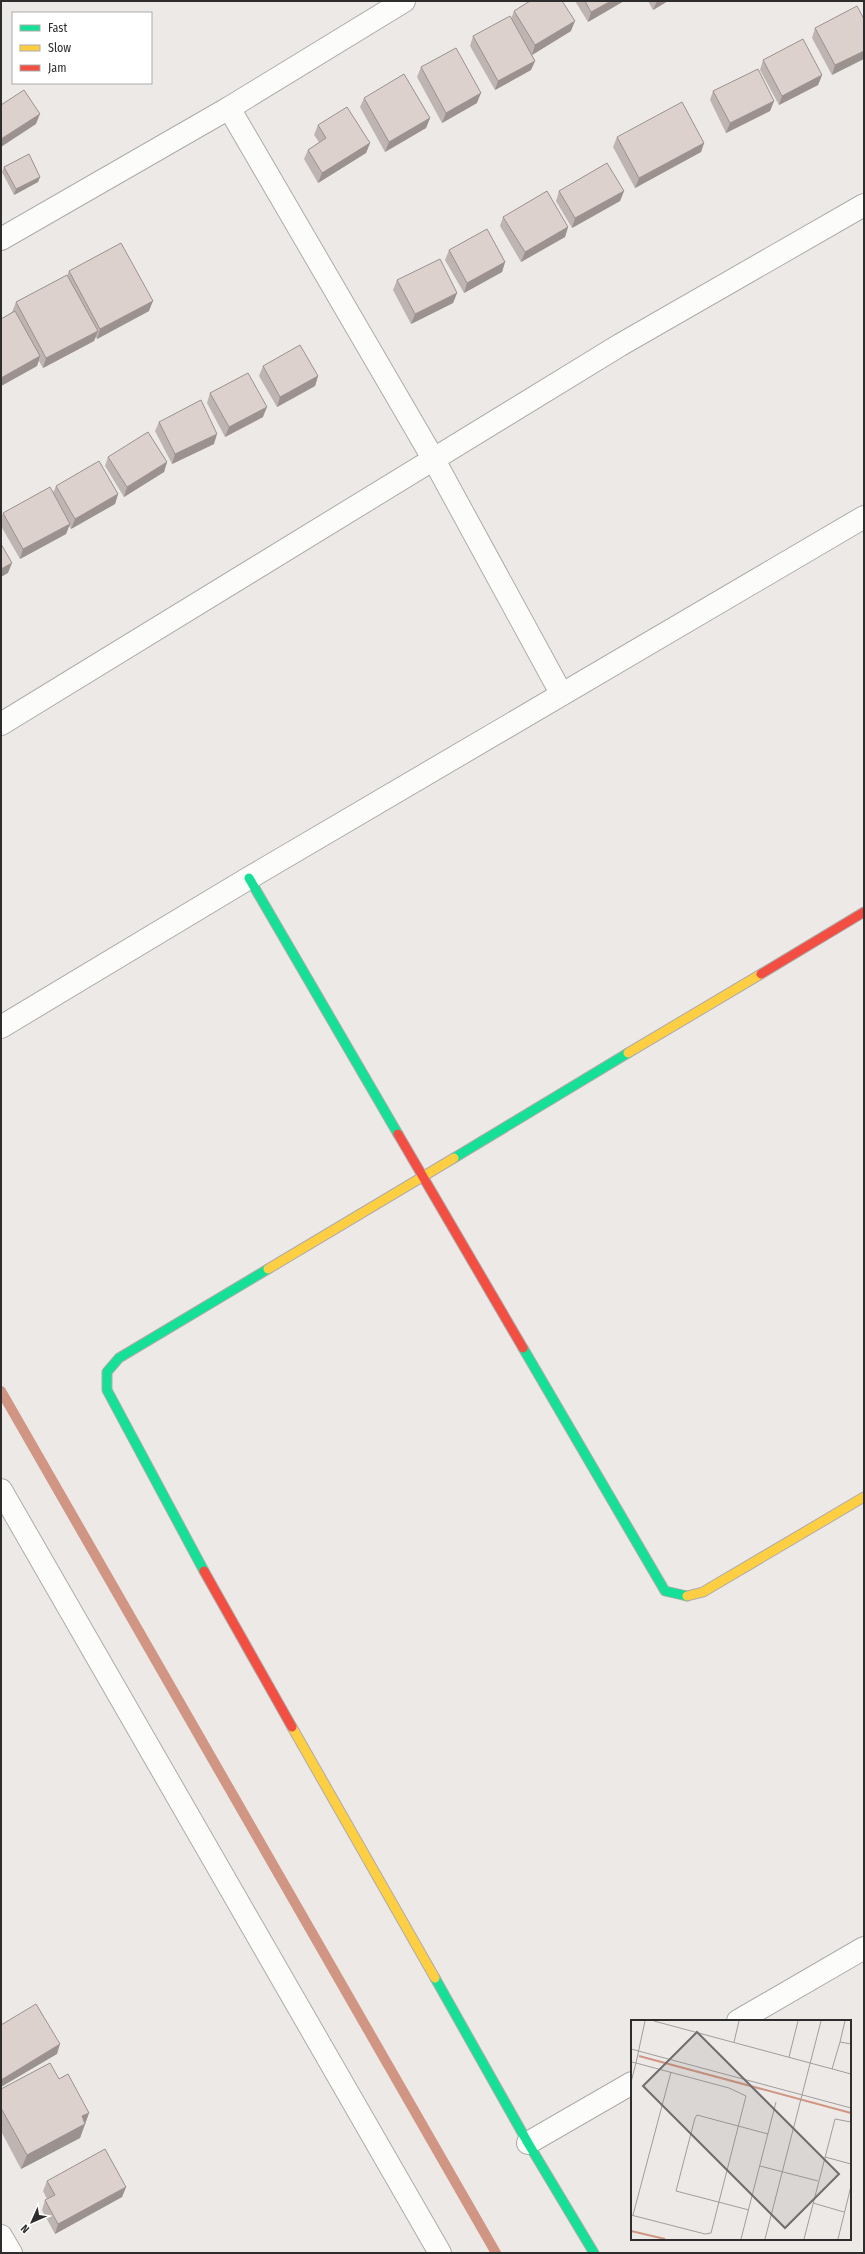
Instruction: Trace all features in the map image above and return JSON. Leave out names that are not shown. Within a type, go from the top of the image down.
[{"type":"street","points":[[1,239],[228,108],[404,1]]},
{"type":"street","points":[[228,108],[434,460],[561,693]]},
{"type":"street","points":[[1,724],[620,345],[864,205]]},
{"type":"street","points":[[1,1027],[561,693],[864,517]]},
{"type":"street","points":[[249,878],[665,1590],[684,1598],[703,1592],[864,1497]]},
{"type":"street","points":[[594,2253],[528,2143],[197,1559],[107,1390],[107,1372],[119,1358],[864,912]]},
{"type":"street","points":[[1,1490],[440,2253]]},
{"type":"street","points":[[740,2020],[864,1948]]},
{"type":"street","points":[[528,2143],[631,2084]]},
{"type":"street","points":[[1,2236],[11,2253]]},
{"type":"building","points":[[530,1],[562,1],[575,21],[535,45],[514,11]]},
{"type":"building","points":[[585,1],[611,1],[591,12]]},
{"type":"building","points":[[857,6],[864,19],[864,51],[835,65],[815,28]]},
{"type":"building","points":[[510,16],[535,61],[498,81],[473,36]]},
{"type":"building","points":[[803,39],[822,75],[782,96],[763,60]]},
{"type":"building","points":[[456,48],[481,93],[446,113],[421,67]]},
{"type":"building","points":[[758,69],[774,101],[730,123],[713,91]]},
{"type":"building","points":[[404,74],[430,118],[389,142],[364,98]]},
{"type":"building","points":[[24,90],[40,114],[1,139],[1,105]]},
{"type":"building","points":[[682,102],[704,143],[639,178],[617,137]]},
{"type":"building","points":[[347,107],[370,143],[322,173],[308,150],[326,138],[318,125]]},
{"type":"building","points":[[29,154],[40,177],[16,189],[4,167]]},
{"type":"building","points":[[607,163],[624,191],[575,218],[559,191]]},
{"type":"building","points":[[547,191],[568,227],[525,252],[503,217]]},
{"type":"building","points":[[487,229],[505,262],[467,283],[449,250]]},
{"type":"building","points":[[121,243],[153,301],[100,329],[69,271]]},
{"type":"building","points":[[440,259],[457,293],[415,314],[397,280]]},
{"type":"building","points":[[67,275],[98,331],[46,358],[16,302]]},
{"type":"building","points":[[15,311],[40,356],[1,378],[1,319]]},
{"type":"building","points":[[300,345],[318,376],[280,397],[263,366]]},
{"type":"building","points":[[248,373],[267,407],[229,427],[210,393]]},
{"type":"building","points":[[201,400],[217,434],[175,454],[159,422]]},
{"type":"building","points":[[148,432],[167,462],[127,487],[108,457]]},
{"type":"building","points":[[99,461],[118,494],[75,519],[56,486]]},
{"type":"building","points":[[50,487],[70,524],[23,549],[3,513]]},
{"type":"building","points":[[1,544],[12,563],[1,569]]},
{"type":"building","points":[[36,2004],[60,2044],[1,2080],[1,2025]]},
{"type":"building","points":[[50,2063],[59,2079],[68,2074],[89,2113],[82,2116],[85,2124],[27,2155],[1,2108],[1,2089]]},
{"type":"building","points":[[105,2149],[126,2187],[58,2224],[45,2200],[55,2195],[47,2181]]},
{"type":"waterway","points":[[1,1391],[496,2253]]},
{"type":"traffic: fast","points":[[249,878],[398,1134]]},
{"type":"traffic: fast","points":[[454,1158],[628,1053]]},
{"type":"traffic: fast","points":[[204,1571],[107,1390],[107,1372],[119,1358],[268,1269]]},
{"type":"traffic: fast","points":[[523,1348],[665,1591],[687,1596]]},
{"type":"traffic: fast","points":[[435,1978],[528,2143],[594,2253]]},
{"type":"traffic: slow","points":[[628,1053],[761,974]]},
{"type":"traffic: slow","points":[[268,1269],[454,1158]]},
{"type":"traffic: slow","points":[[687,1596],[703,1592],[864,1497]]},
{"type":"traffic: slow","points":[[292,1727],[435,1978]]},
{"type":"traffic: jam","points":[[761,974],[864,912]]},
{"type":"traffic: jam","points":[[398,1134],[523,1348]]},
{"type":"traffic: jam","points":[[204,1571],[292,1727]]}]
